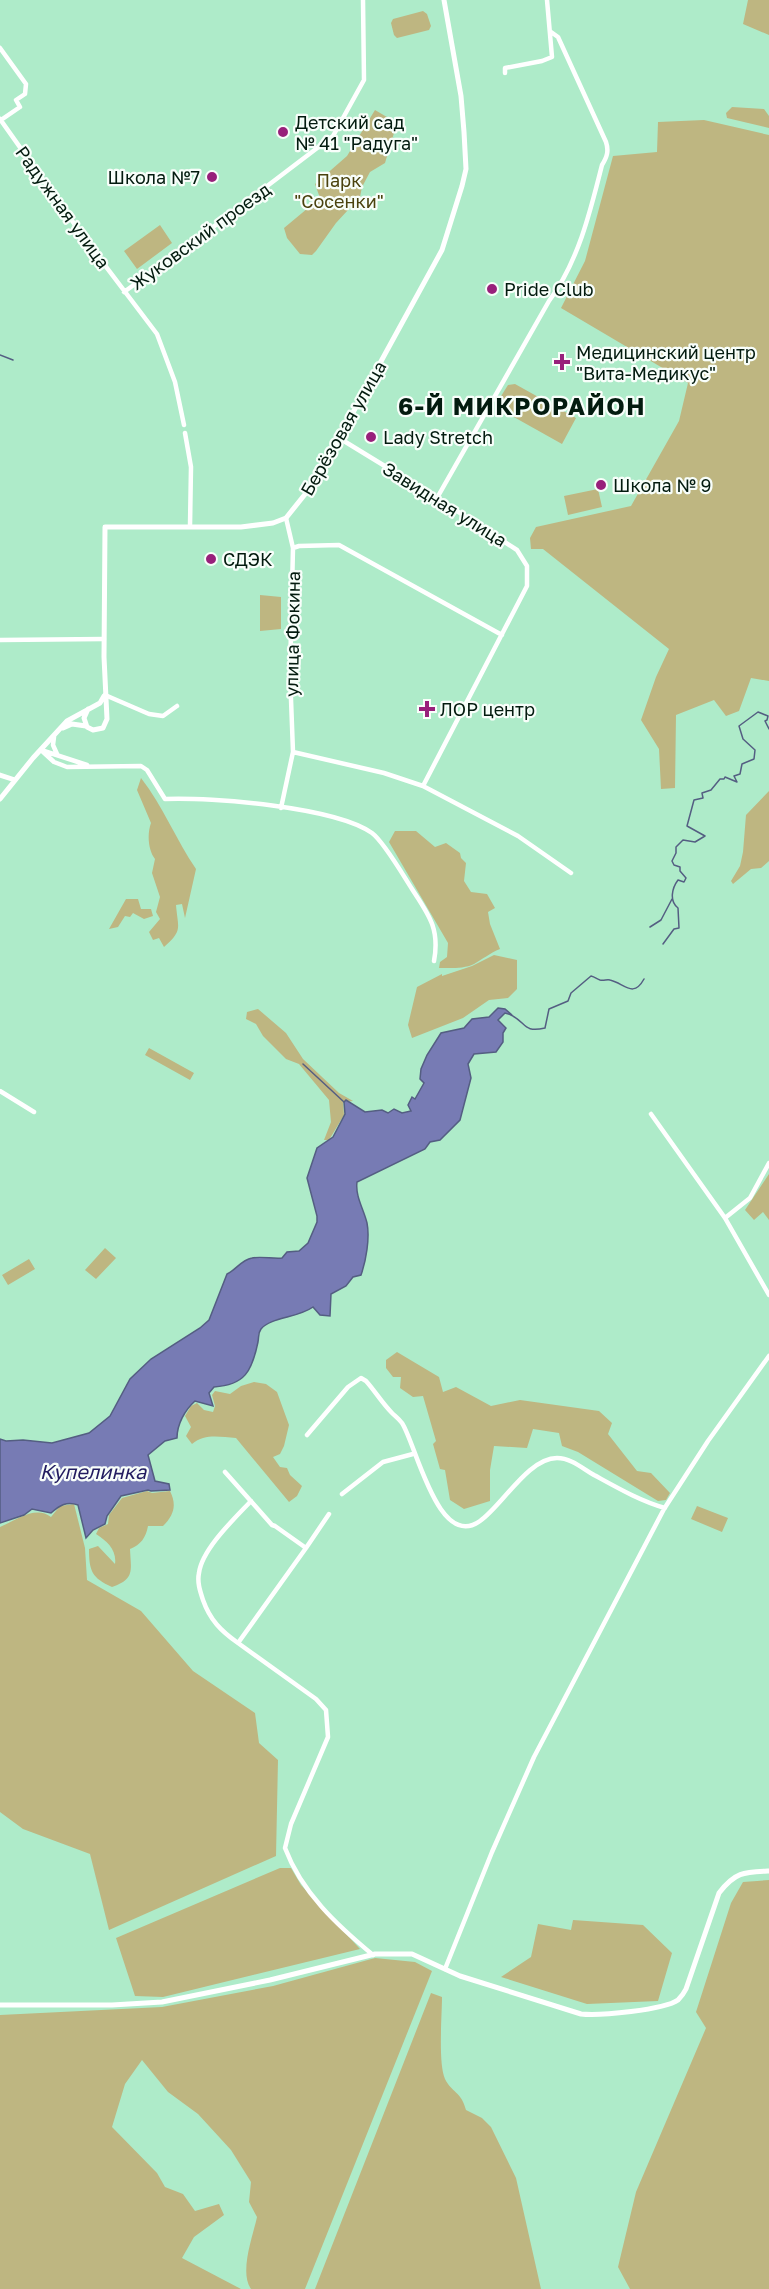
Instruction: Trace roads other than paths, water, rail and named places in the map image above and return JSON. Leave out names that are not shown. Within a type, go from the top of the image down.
[{"type":"street","name":"Жуковский проезд","points":[[124,292],[333,136],[364,80],[363,0]]},
{"type":"street","name":"Берёзовая улица","points":[[286,518],[298,506],[339,438],[442,250],[466,169],[461,96],[444,0]]},
{"type":"street","points":[[505,73],[505,68],[542,62],[552,57],[547,0]]},
{"type":"street","points":[[437,498],[549,302],[564,281],[572,264],[602,165],[607,157],[606,142],[558,37],[551,32]]},
{"type":"street","points":[[0,48],[26,84],[25,94],[16,100],[20,107],[1,119]]},
{"type":"street","name":"Радужная улица","points":[[1,119],[124,292],[157,334],[175,382],[184,424]]},
{"type":"street","points":[[185,433],[191,467],[190,526]]},
{"type":"street","name":"Завидная улица","points":[[339,438],[517,550],[527,566],[527,586],[423,786]]},
{"type":"street","points":[[60,730],[72,724],[87,726],[93,730],[100,730],[105,725],[107,715],[104,639],[105,527],[253,526],[286,518]]},
{"type":"street","name":"улица Фокина","points":[[281,808],[292,752],[290,674],[293,548],[286,518]]},
{"type":"street","points":[[293,548],[339,545],[502,635]]},
{"type":"street","points":[[0,640],[104,639]]},
{"type":"street","points":[[105,695],[149,714],[163,716],[177,706]]},
{"type":"street","points":[[0,799],[71,717],[100,703],[105,695]]},
{"type":"street","points":[[87,726],[84,718],[90,709],[99,707],[107,715]]},
{"type":"street","points":[[54,737],[53,745],[57,754]]},
{"type":"street","points":[[41,750],[90,766]]},
{"type":"street","points":[[41,750],[54,762],[62,765],[141,766],[147,770],[165,799],[217,800],[296,809],[357,824],[375,835],[411,888],[435,930],[434,961]]},
{"type":"street","points":[[292,752],[384,772],[423,786],[518,837],[571,873]]},
{"type":"street","points":[[0,775],[15,780]]},
{"type":"street","points":[[0,1091],[34,1112]]},
{"type":"street","points":[[651,1114],[724,1218],[769,1294]]},
{"type":"street","points":[[724,1218],[750,1198],[769,1163]]},
{"type":"street","points":[[445,1969],[492,1852],[534,1757],[664,1508],[769,1356]]},
{"type":"street","points":[[307,1435],[348,1387],[361,1378],[402,1423],[413,1454],[443,1513],[451,1521],[462,1526],[481,1521],[533,1468],[554,1458],[572,1462],[615,1486],[664,1508]]},
{"type":"street","points":[[342,1494],[383,1462],[413,1454]]},
{"type":"street","points":[[225,1472],[272,1525],[306,1548]]},
{"type":"street","points":[[251,1502],[220,1534],[202,1563],[198,1575],[204,1604],[213,1622],[238,1643],[316,1699],[326,1710],[327,1737],[291,1824],[285,1848],[308,1891],[340,1927],[373,1954]]},
{"type":"street","points":[[238,1643],[329,1514]]},
{"type":"street","points":[[0,2005],[112,2005],[162,2002],[270,1980],[373,1954],[412,1954],[460,1976],[581,2014],[596,2015],[667,2005],[679,1999],[686,1989],[719,1893],[728,1882],[744,1872],[769,1871]]},
{"type":"water","name":"Купелинка","points":[[498,1008],[505,1009],[512,1015],[505,1013],[498,1020],[506,1028],[503,1033],[503,1042],[496,1052],[474,1054],[468,1064],[471,1078],[460,1120],[440,1140],[430,1142],[425,1149],[357,1182],[358,1198],[368,1229],[366,1256],[361,1275],[353,1277],[346,1286],[331,1294],[330,1316],[320,1315],[313,1307],[265,1325],[259,1332],[253,1361],[245,1375],[233,1383],[214,1387],[209,1393],[213,1406],[195,1401],[182,1418],[177,1438],[165,1441],[148,1455],[155,1481],[169,1484],[170,1490],[148,1490],[121,1496],[107,1516],[105,1524],[93,1530],[86,1538],[78,1505],[70,1503],[51,1513],[32,1509],[24,1515],[0,1523],[0,1439],[52,1443],[89,1433],[110,1416],[130,1379],[151,1359],[209,1320],[227,1274],[248,1259],[282,1258],[287,1252],[299,1251],[308,1243],[317,1222],[317,1216],[307,1178],[317,1148],[333,1137],[345,1114],[344,1102],[346,1100],[365,1112],[382,1110],[388,1113],[394,1109],[402,1113],[411,1111],[408,1105],[412,1097],[415,1099],[424,1083],[420,1079],[421,1069],[441,1033],[464,1028],[472,1019],[489,1017]]},
{"type":"waterway","points":[[0,355],[13,360]]},
{"type":"waterway","name":"Купелинка","points":[[663,944],[674,929],[679,928],[678,908],[673,902],[672,894],[678,880],[684,882],[686,878],[680,871],[680,867],[674,865],[672,861],[676,847],[683,840],[695,842],[705,836],[687,826],[694,800],[703,798],[702,793],[711,790],[720,779],[725,777],[737,782],[734,776],[740,774],[742,764],[754,759],[755,750],[743,739],[739,726],[758,712],[768,716],[765,721],[769,729]]},
{"type":"waterway","points":[[650,927],[661,920],[672,899]]},
{"type":"waterway","name":"Купелинка","points":[[511,1015],[529,1028],[545,1028],[549,1009],[568,1001],[571,993],[591,976],[600,980],[610,980],[632,989],[640,985],[644,979]]},
{"type":"waterway","points":[[303,1064],[344,1102]]},
{"type":"place","name":"Детский сад № 41 \"Радуга\"","points":[[283,132]]},
{"type":"place","name":"Школа №7","points":[[212,177]]},
{"type":"place","name":"Pride Club","points":[[492,289]]},
{"type":"place","name":"Медицинский центр \"Вита-Медикус\"","points":[[562,362]]},
{"type":"place","name":"Lady Stretch","points":[[371,437]]},
{"type":"place","name":"Школа № 9","points":[[601,485]]},
{"type":"place","name":"СДЭК","points":[[211,559]]},
{"type":"place","name":"ЛОР центр","points":[[427,709]]},
{"type":"district","name":"6-Й МИКРОРАЙОН","points":[[522,405]]},
{"type":"park label","name":"Парк \"Сосенки\"","points":[[339,190]]}]
